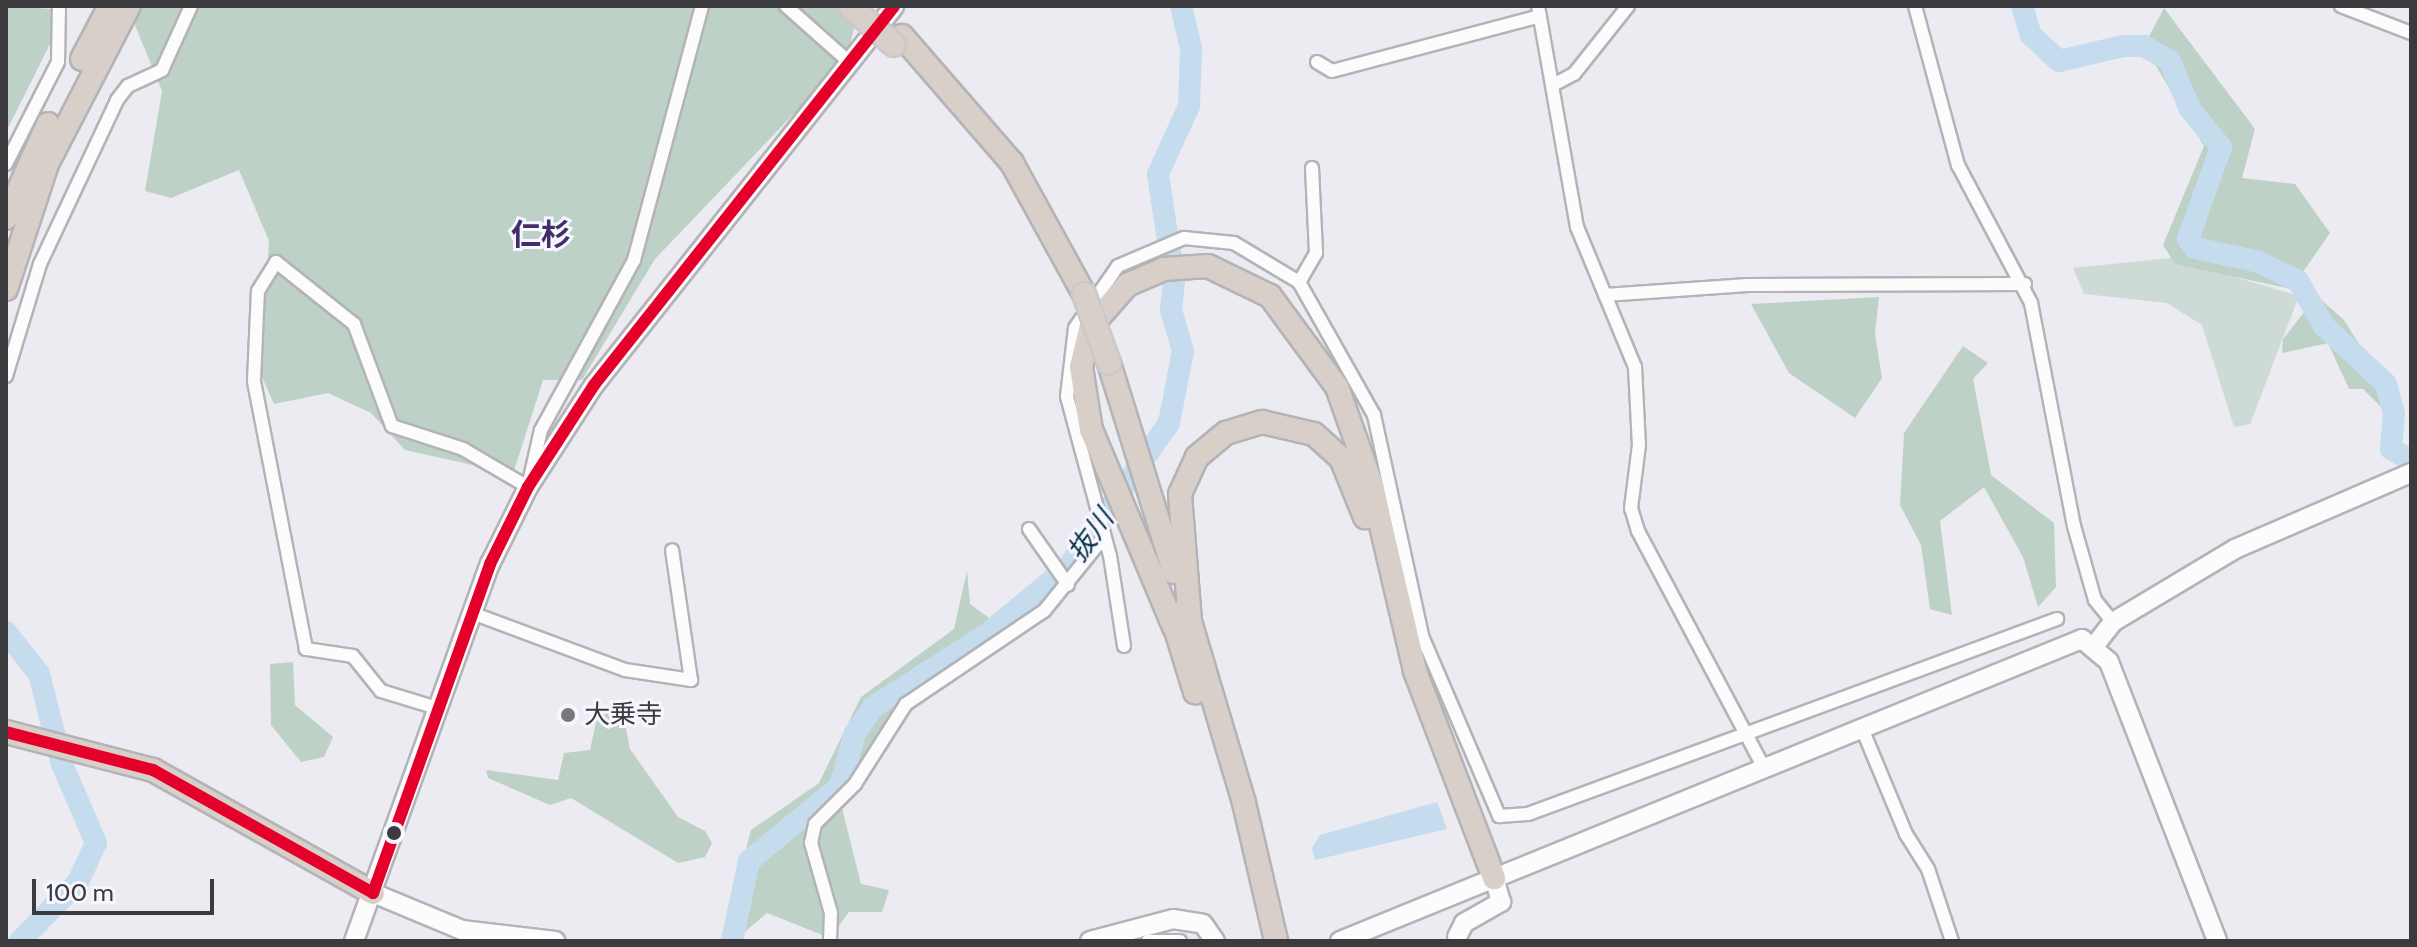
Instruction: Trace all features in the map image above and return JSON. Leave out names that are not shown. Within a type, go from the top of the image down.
[{"type":"highway","points":[[88,63],[112,6]]},
{"type":"highway","points":[[6,218],[27,165],[88,63],[129,6]]},
{"type":"highway","points":[[88,63],[136,6]]},
{"type":"highway","points":[[850,6],[898,40]]},
{"type":"highway","points":[[868,6],[1003,170],[1078,296],[1125,431],[1146,527],[1182,624],[1268,933]]},
{"type":"highway","points":[[6,289],[27,165]]},
{"type":"highway","points":[[1146,527],[1104,464],[1084,409],[1084,349],[1112,297],[1144,276],[1208,266],[1270,296],[1337,387],[1371,483],[1415,671],[1494,878]]},
{"type":"highway","points":[[1182,624],[1179,514],[1197,457],[1243,426],[1280,422],[1314,434],[1341,458],[1358,492],[1407,687],[1472,846],[1494,878]]},
{"type":"highway","points":[[15,734],[153,770],[373,893]]},
{"type":"street","points":[[27,165],[58,62],[59,6]]},
{"type":"street","points":[[6,376],[40,264],[117,100],[128,86],[162,70],[191,6]]},
{"type":"street","points":[[528,487],[541,430],[634,260],[702,6]]},
{"type":"street","points":[[786,6],[849,62]]},
{"type":"street","points":[[354,941],[472,613],[528,487],[594,385],[894,6]]},
{"type":"street","points":[[1553,85],[1574,74],[1628,6]]},
{"type":"street","points":[[1915,6],[1958,165],[2025,284],[2074,526],[2095,600],[2113,622]]},
{"type":"street","points":[[2341,6],[2411,33]]},
{"type":"street","points":[[1317,62],[1332,71],[1539,11],[1577,227],[1635,367],[1639,445],[1631,508],[1638,531],[1763,766]]},
{"type":"street","points":[[1299,282],[1316,253],[1312,168]]},
{"type":"street","points":[[1124,646],[1104,537],[1067,397],[1070,351],[1102,282],[1156,244],[1208,238],[1257,252],[1299,282],[1374,415],[1422,636],[1499,816],[1528,814],[2057,619]]},
{"type":"street","points":[[437,708],[381,691],[353,656],[306,649],[254,381],[258,291],[276,262],[354,324],[392,426],[463,449],[528,487]]},
{"type":"street","points":[[1605,295],[1748,285],[2025,284]]},
{"type":"street","points":[[2095,645],[2113,622],[2263,535],[2411,473]]},
{"type":"street","points":[[1029,529],[1066,582]]},
{"type":"street","points":[[830,941],[831,913],[811,843],[815,824],[855,784],[906,704],[998,646],[1066,582],[1104,537]]},
{"type":"street","points":[[472,613],[625,670],[691,680],[672,550]]},
{"type":"street","points":[[1340,941],[2069,640],[2095,645],[2109,662],[2217,941]]},
{"type":"street","points":[[1861,726],[1906,834],[1928,869],[1952,941]]},
{"type":"street","points":[[1458,939],[1464,923],[1501,902],[1494,878]]},
{"type":"street","points":[[373,893],[462,930],[555,941]]},
{"type":"street","points":[[1090,941],[1173,919],[1203,924],[1215,941]]},
{"type":"street","points":[[1148,941],[1180,941]]},
{"type":"shaded area","points":[[2171,258],[2299,296],[2250,424],[2234,427],[2202,325],[2167,303],[2084,294],[2073,268]]},
{"type":"green space","points":[[6,6],[67,10],[6,132]]},
{"type":"green space","points":[[127,6],[859,6],[847,58],[655,259],[582,380],[543,380],[513,474],[405,450],[371,413],[328,393],[274,404],[261,375],[269,241],[239,170],[171,198],[145,191],[162,91]]},
{"type":"green space","points":[[2164,8],[2255,129],[2242,178],[2295,184],[2330,233],[2291,289],[2175,264],[2163,245],[2204,146],[2144,46]]},
{"type":"green space","points":[[2317,296],[2344,320],[2383,383],[2382,408],[2363,389],[2349,389],[2328,343],[2282,353],[2283,339]]},
{"type":"green space","points":[[1879,297],[1875,334],[1882,378],[1855,418],[1789,373],[1751,304]]},
{"type":"green space","points":[[1963,346],[1988,363],[1973,379],[1991,475],[2054,523],[2056,587],[2038,607],[2023,557],[1984,487],[1940,521],[1952,615],[1930,609],[1921,545],[1900,505],[1904,433]]},
{"type":"green space","points":[[967,571],[970,604],[1004,629],[978,659],[909,711],[842,808],[861,884],[889,890],[882,912],[849,912],[830,938],[767,913],[745,932],[733,901],[751,830],[819,783],[861,697],[954,629]]},
{"type":"green space","points":[[293,662],[295,705],[333,737],[324,757],[301,762],[271,725],[270,664]]},
{"type":"green space","points":[[622,709],[630,749],[678,817],[705,831],[712,843],[705,857],[678,863],[571,798],[550,805],[488,778],[486,770],[558,780],[564,753],[590,750],[598,713]]},
{"type":"water","points":[[1437,802],[1447,829],[1315,860],[1312,848],[1320,835]]},
{"type":"waterway","name":"抜川","points":[[732,941],[749,861],[840,786],[855,733],[873,707],[987,634],[1068,567],[1169,423],[1183,351],[1171,310],[1174,280],[1158,174],[1189,106],[1191,48],[1181,6]]},
{"type":"waterway","points":[[2022,6],[2031,35],[2059,61],[2123,46],[2144,46],[2170,61],[2190,109],[2221,147],[2188,239],[2195,248],[2259,262],[2298,281],[2324,326],[2386,384],[2394,414],[2391,449],[2411,460]]},
{"type":"waterway","points":[[6,632],[39,674],[62,764],[96,843],[78,882],[20,941]]},
{"type":"transit line","points":[[6,732],[153,770],[373,893],[490,564],[528,487],[594,385],[894,6]]},
{"type":"place","name":"大乗寺","points":[[568,715]]},
{"type":"district","name":"仁杉","points":[[541,235]]}]
